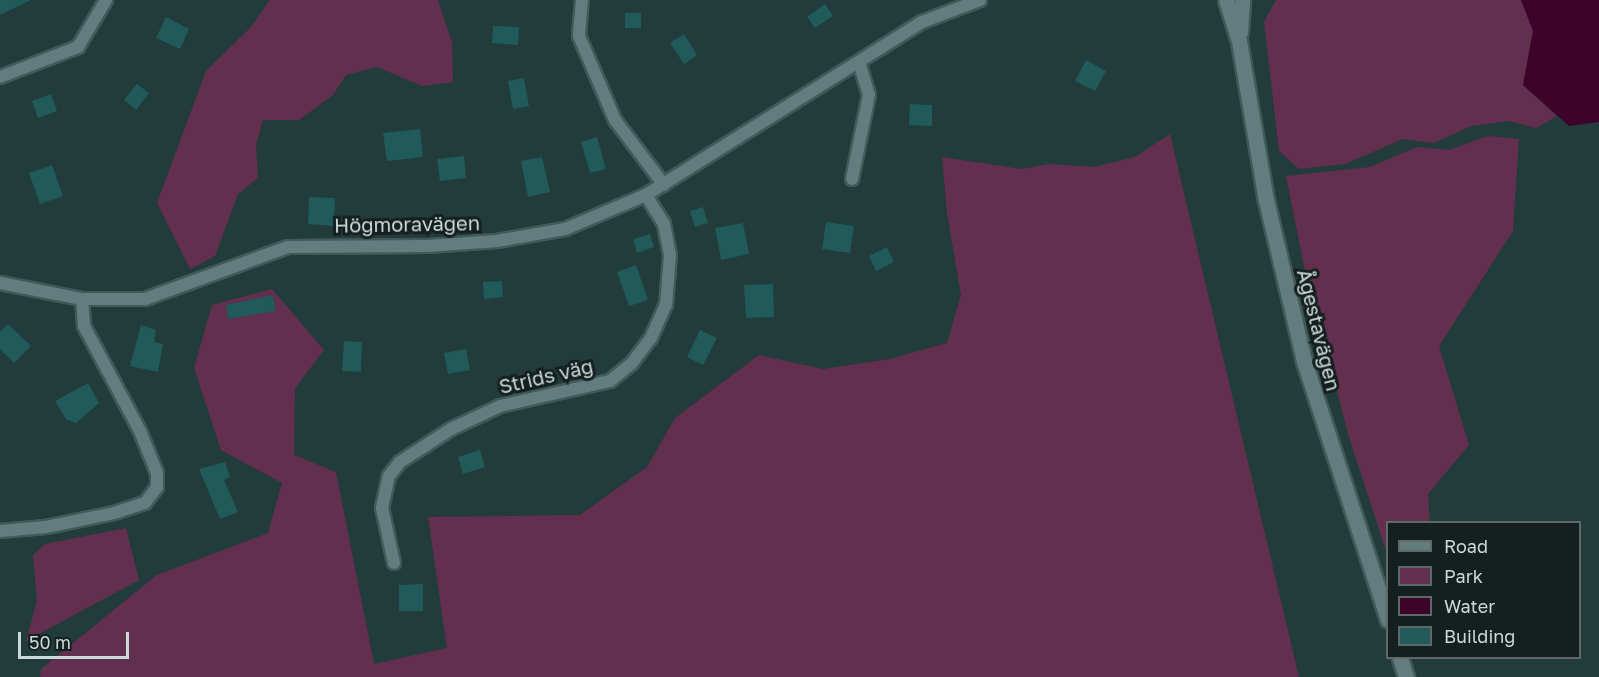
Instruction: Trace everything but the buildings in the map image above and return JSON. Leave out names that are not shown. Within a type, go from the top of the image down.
[{"type":"main road","name":"Ågestavägen","points":[[1226,0],[1239,41],[1266,200],[1304,361],[1386,614]]},
{"type":"main road","name":"Ågestavägen","points":[[1239,41],[1242,0]]},
{"type":"main road","points":[[1401,659],[1406,677]]},
{"type":"street","points":[[0,77],[78,47],[106,0]]},
{"type":"street","points":[[582,0],[579,36],[615,120],[664,185]]},
{"type":"street","name":"Högmoravägen","points":[[0,283],[82,299],[145,299],[288,247],[429,246],[497,241],[565,229],[646,195],[922,22],[980,0]]},
{"type":"street","points":[[852,179],[869,95],[859,63]]},
{"type":"street","name":"Strids väg","points":[[394,563],[382,508],[388,476],[400,462],[451,429],[500,406],[610,381],[632,363],[651,338],[666,305],[670,255],[664,224],[646,195]]},
{"type":"street","points":[[0,531],[46,527],[114,513],[145,502],[157,487],[157,473],[140,431],[84,326],[82,299]]},
{"type":"green space","points":[[270,0],[438,0],[452,42],[453,82],[422,86],[377,67],[346,75],[333,95],[299,120],[263,120],[256,145],[258,178],[238,194],[215,256],[190,269],[157,203],[206,71],[250,28]]},
{"type":"green space","points":[[1276,0],[1521,0],[1533,30],[1523,85],[1557,116],[1536,128],[1509,121],[1471,126],[1434,143],[1403,139],[1345,164],[1299,169],[1279,151],[1264,22]]},
{"type":"green space","points":[[1170,134],[1299,677],[40,677],[41,669],[157,575],[268,533],[282,483],[221,450],[194,368],[212,305],[272,289],[324,350],[295,388],[294,455],[336,472],[374,664],[447,648],[428,517],[580,515],[647,467],[675,418],[759,355],[823,369],[890,359],[947,343],[961,295],[947,213],[942,157],[1022,169],[1049,164],[1094,167],[1135,157]]},
{"type":"green space","points":[[1488,136],[1519,139],[1513,231],[1439,346],[1469,445],[1428,494],[1430,521],[1386,521],[1386,551],[1349,437],[1305,271],[1286,176],[1370,167],[1417,147],[1449,150]]},
{"type":"green space","points":[[126,528],[139,580],[26,641],[37,601],[33,555],[45,544]]},
{"type":"water","points":[[1521,0],[1599,0],[1599,122],[1569,126],[1523,85],[1533,31]]}]
